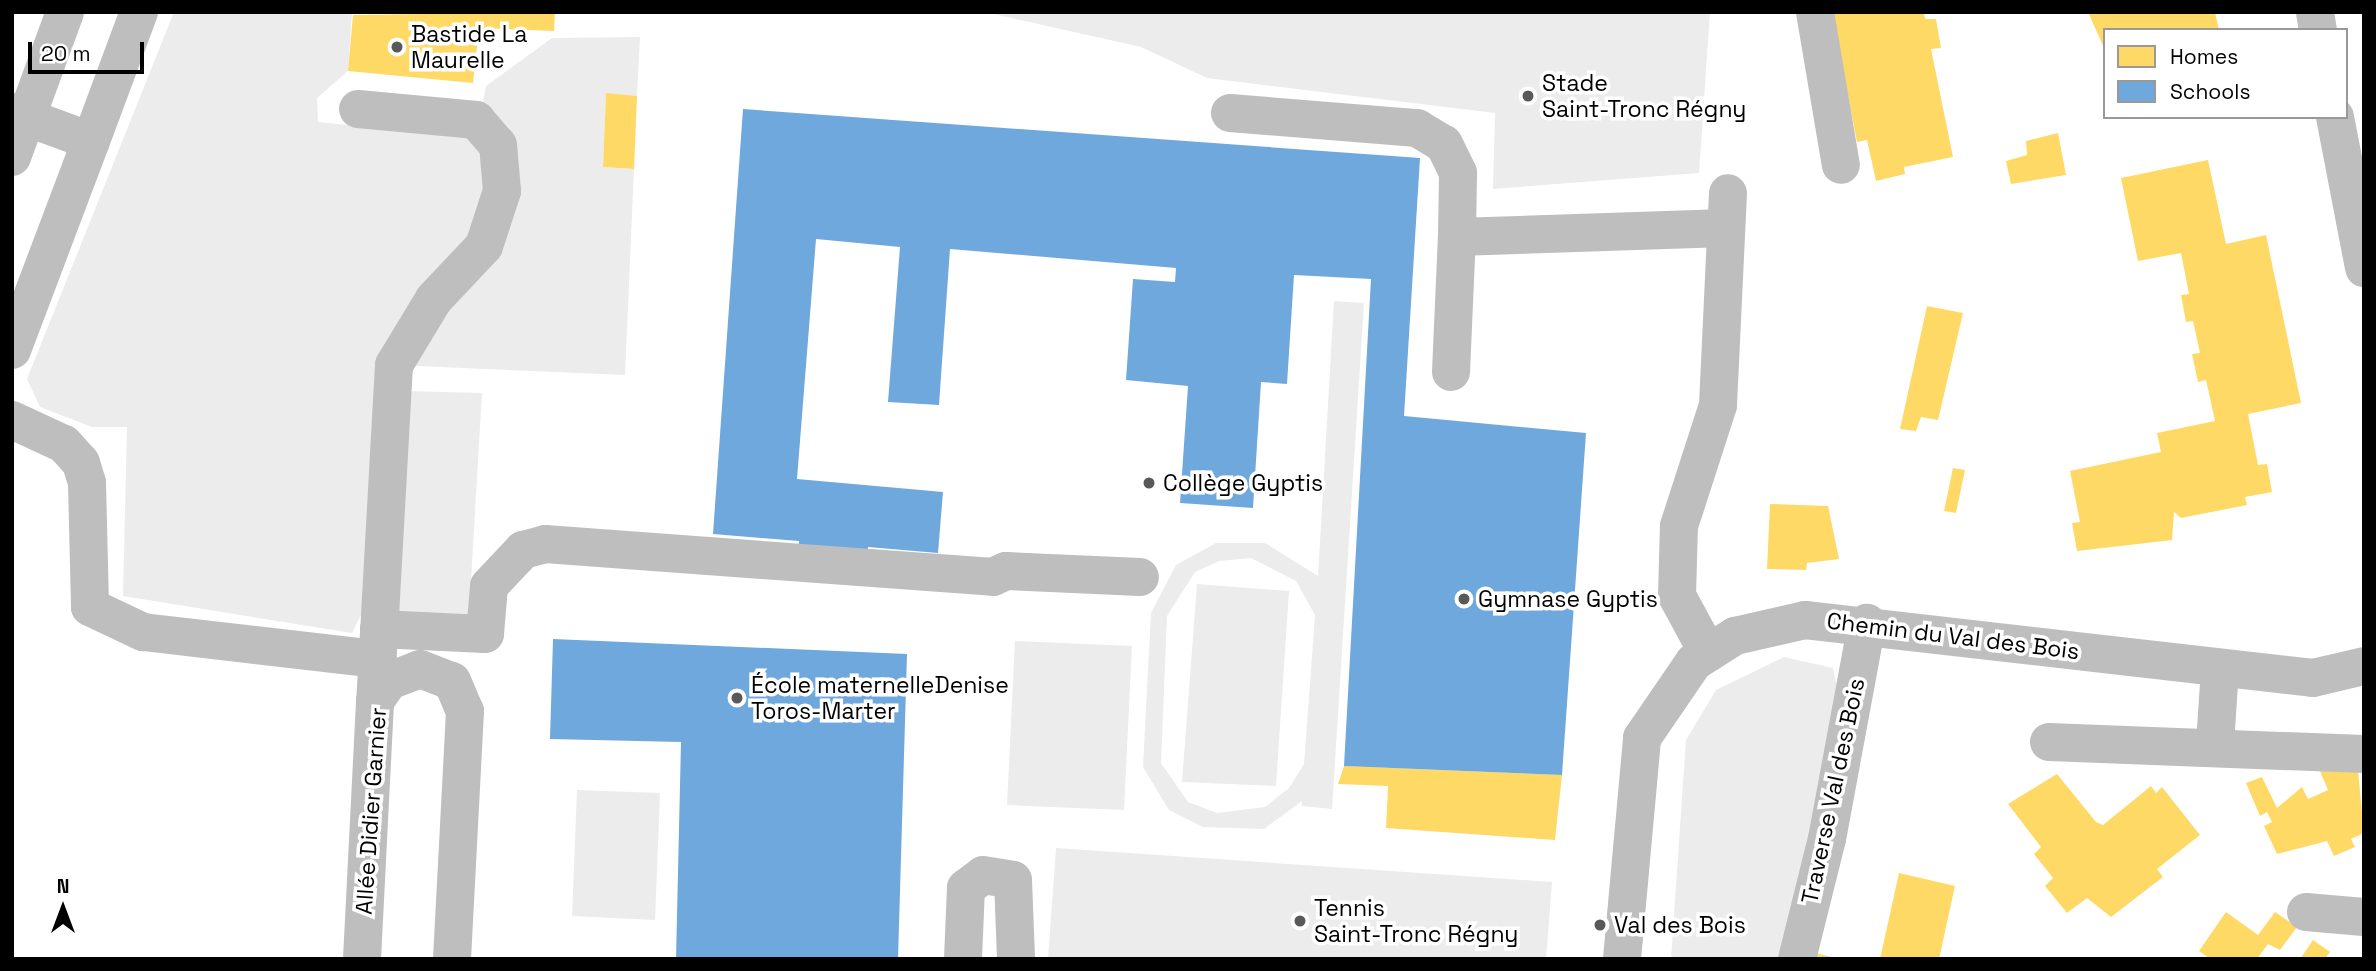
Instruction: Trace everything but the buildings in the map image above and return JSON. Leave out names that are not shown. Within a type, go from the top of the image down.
[{"type":"street","points":[[12,157],[17,112],[47,12]]},
{"type":"street","points":[[17,112],[65,12]]},
{"type":"street","points":[[12,350],[139,12]]},
{"type":"street","points":[[1815,12],[1841,165]]},
{"type":"street","points":[[358,109],[476,120],[498,145],[502,191],[484,246],[434,299],[394,365],[375,701]]},
{"type":"street","points":[[17,112],[91,141]]},
{"type":"street","points":[[1230,113],[1417,128],[1444,144],[1458,173],[1451,372]]},
{"type":"street","points":[[2335,119],[2364,268]]},
{"type":"street","points":[[1457,237],[1727,211],[1718,405],[1679,526],[1677,596],[1708,653]]},
{"type":"street","points":[[12,420],[64,444],[81,463],[87,483],[90,607],[143,632],[378,644],[485,634],[489,586],[523,550],[545,544],[993,577],[1006,571],[1140,577]]},
{"type":"street","name":"Chemin du Val des Bois","points":[[1622,959],[1642,738],[1664,699],[1708,653],[1735,636],[1805,620],[1867,623],[2313,678],[2364,666]]},
{"type":"street","name":"Traverse Val des Bois","points":[[1797,959],[1827,839],[1867,623]]},
{"type":"street","name":"Allée Didier Garnier","points":[[362,959],[375,701],[388,681],[420,669],[437,671],[462,696],[452,959]]},
{"type":"street","points":[[2226,745],[2232,670]]},
{"type":"street","points":[[2049,742],[2135,749],[2226,745],[2364,754]]},
{"type":"street","points":[[963,959],[966,888],[983,875],[1013,880],[1016,959]]},
{"type":"street","points":[[2306,912],[2364,917]]},
{"type":"shaded area","points":[[174,12],[352,12],[348,71],[317,98],[318,122],[476,138],[486,86],[552,38],[640,37],[637,96],[606,94],[603,167],[634,169],[625,375],[394,365],[364,609],[352,633],[123,596],[127,427],[92,427],[40,407],[27,379]]},
{"type":"shaded area","name":"Stade Saint-Tronc Régny","points":[[985,12],[1710,12],[1699,173],[1493,189],[1495,113],[1207,78],[1141,47]]},
{"type":"shaded area","points":[[1334,301],[1364,303],[1332,809],[1302,806],[1302,801],[1264,829],[1203,827],[1169,810],[1143,767],[1151,613],[1176,565],[1216,543],[1265,543],[1318,576]],"holes":[[[1251,558],[1296,581],[1315,615],[1304,764],[1289,788],[1265,807],[1217,813],[1188,802],[1161,763],[1167,616],[1195,572],[1219,561]]]},
{"type":"shaded area","points":[[408,391],[482,393],[469,614],[397,612]]},
{"type":"shaded area","points":[[1197,584],[1289,591],[1276,786],[1182,782]]},
{"type":"shaded area","points":[[1015,641],[1132,646],[1124,810],[1007,805]]},
{"type":"shaded area","points":[[1784,657],[1833,668],[1843,717],[1789,959],[1671,959],[1686,740],[1716,690]]},
{"type":"shaded area","points":[[577,790],[660,793],[655,920],[572,916]]},
{"type":"shaded area","name":"Tennis Saint-Tronc Régny","points":[[1056,848],[1552,882],[1546,959],[1048,959]]},
{"type":"place","name":"Bastide La Maurelle","points":[[397,47]]},
{"type":"place","name":"Stade Saint-Tronc Régny","points":[[1528,96]]},
{"type":"place","name":"Collège Gyptis","points":[[1149,483]]},
{"type":"place","name":"Gymnase Gyptis","points":[[1464,599]]},
{"type":"place","name":"École maternelleDenise Toros-Marter","points":[[737,698]]},
{"type":"place","name":"Tennis Saint-Tronc Régny","points":[[1300,921]]},
{"type":"place","name":"Val des Bois","points":[[1600,925]]}]
